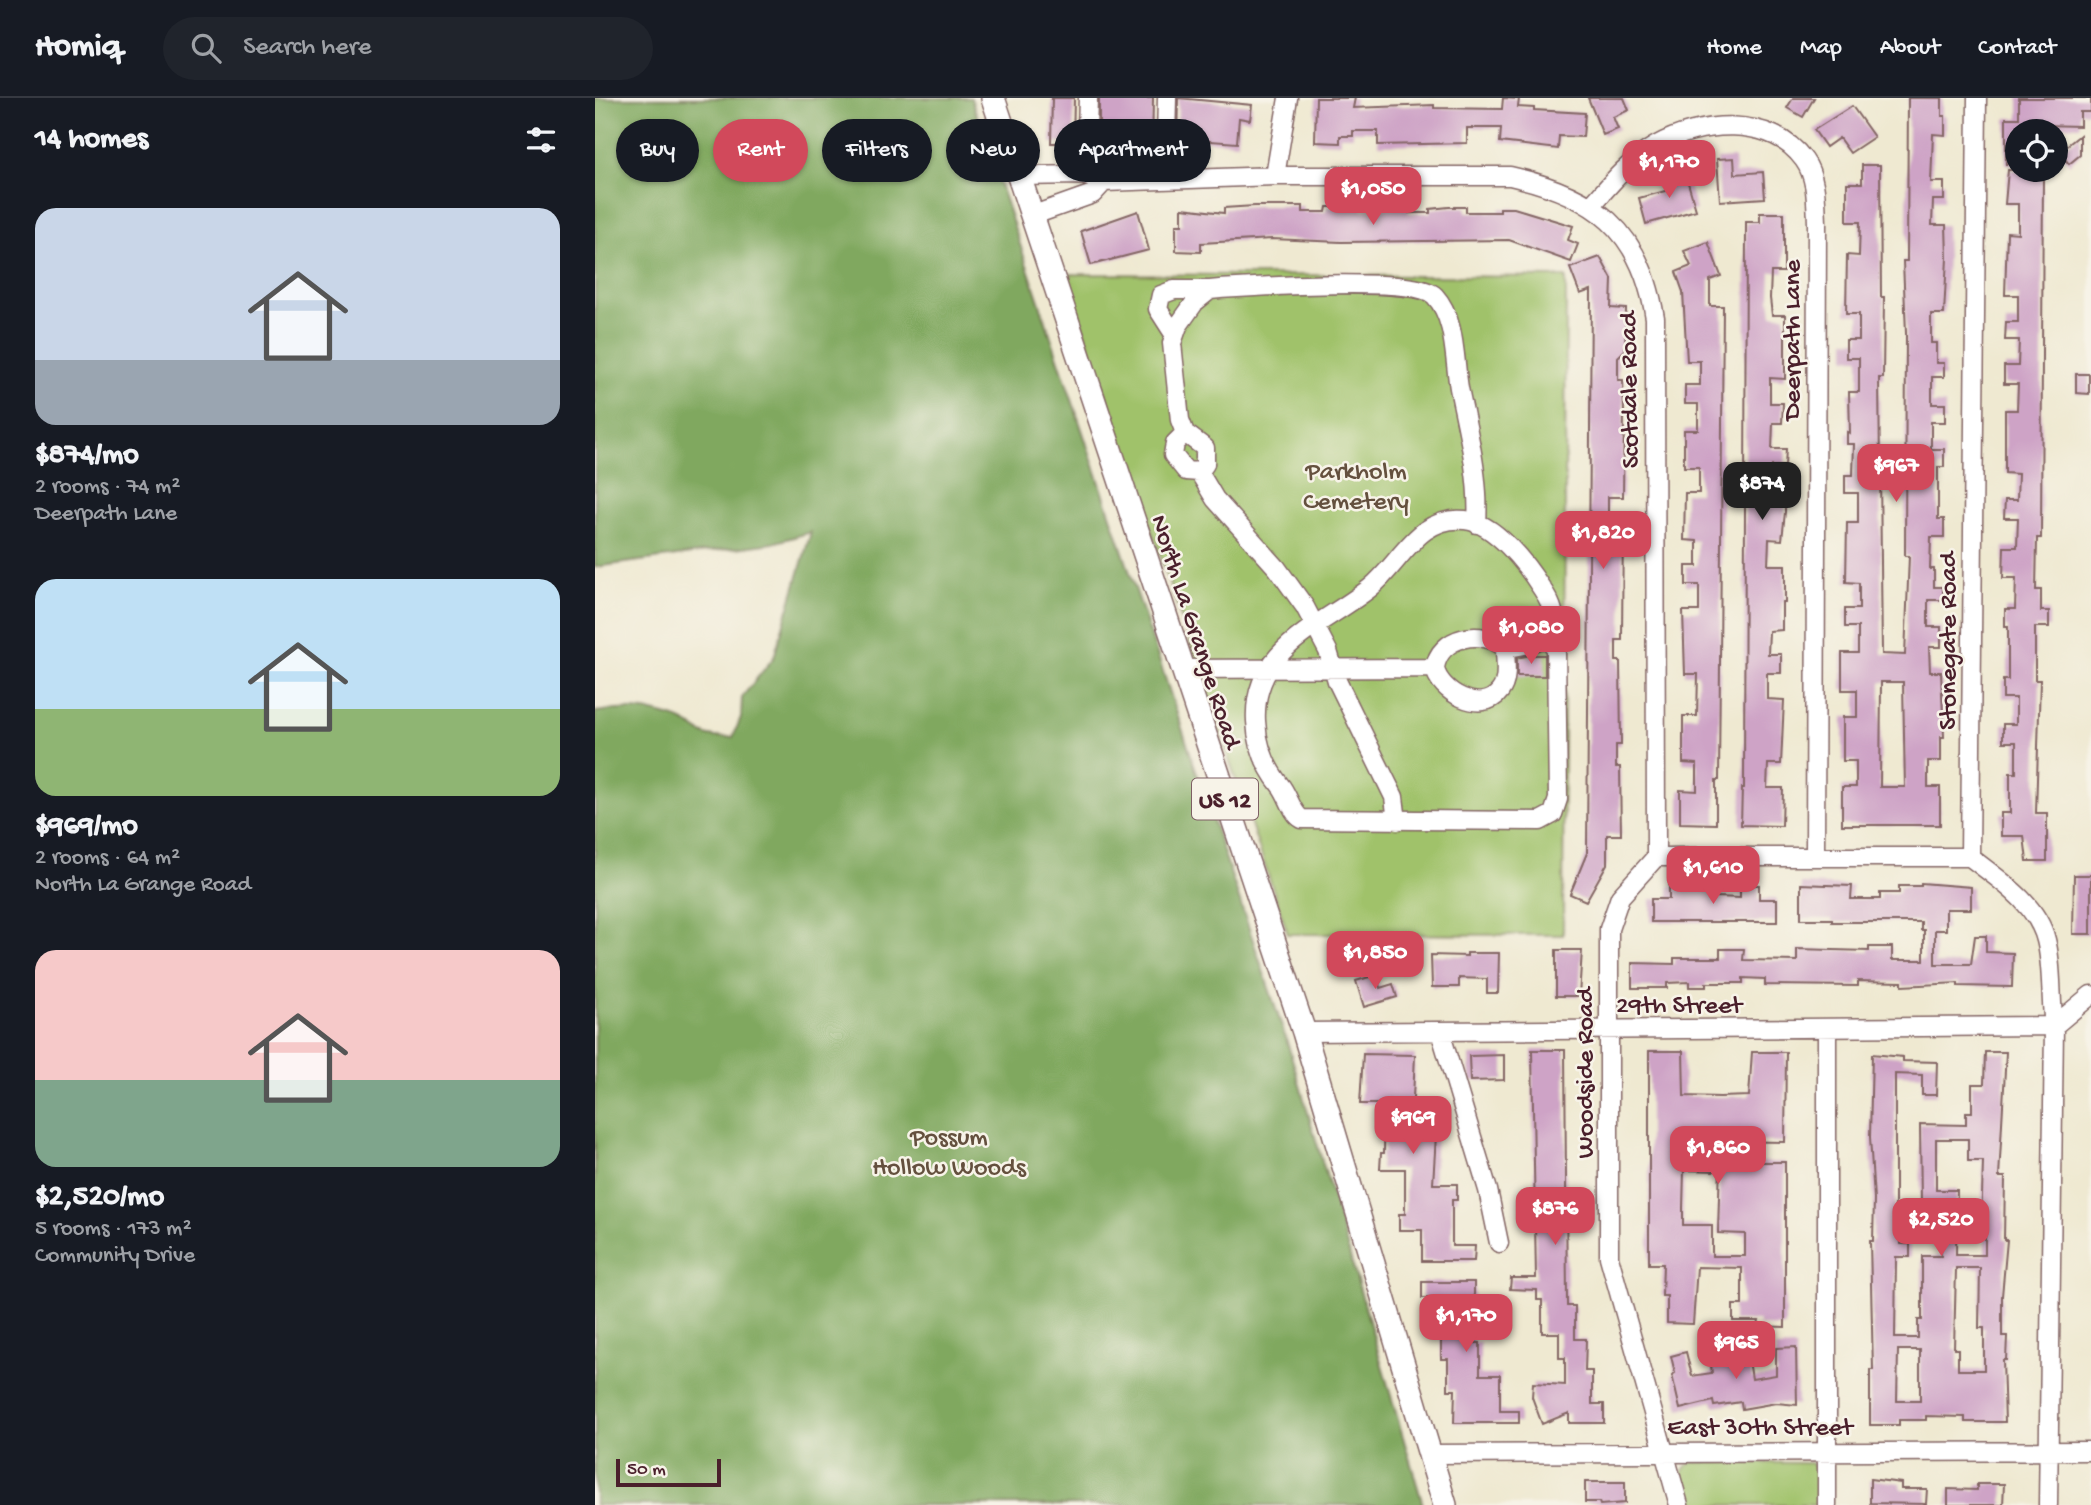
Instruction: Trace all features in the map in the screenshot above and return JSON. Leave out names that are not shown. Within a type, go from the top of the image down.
[{"type":"main road","name":"North La Grange Road","points":[[993,98],[1000,119]]},
{"type":"main road","name":"North La Grange Road","points":[[1020,182],[1304,1032],[1445,1505]]},
{"type":"street","points":[[1087,119],[1088,98]]},
{"type":"street","points":[[1166,119],[1167,98]]},
{"type":"street","points":[[1275,176],[1287,98]]},
{"type":"street","name":"Stonegate Road","points":[[1970,857],[1977,98]]},
{"type":"street","name":"Deerpath Lane","points":[[1592,205],[1620,173],[1654,147],[1676,136],[1713,128],[1749,128],[1780,139],[1805,162],[1812,178],[1817,223],[1815,856]]},
{"type":"street","name":"Scotdale Road","points":[[1211,177],[1510,176],[1540,183],[1592,205],[1633,251],[1649,284],[1655,318],[1656,857]]},
{"type":"street","name":"Scotdale Road","points":[[1031,216],[1093,194],[1104,182]]},
{"type":"street","points":[[1199,472],[1205,464],[1205,448],[1185,433],[1180,420],[1174,380],[1174,334],[1158,309],[1161,295],[1174,290],[1403,285],[1433,293],[1442,307],[1451,334],[1478,487],[1477,524]]},
{"type":"street","points":[[1174,334],[1195,302],[1210,290]]},
{"type":"street","points":[[1185,433],[1175,443],[1173,455],[1187,471],[1199,472]]},
{"type":"street","points":[[1199,472],[1225,512],[1291,584],[1314,625],[1349,706],[1394,797],[1397,821]]},
{"type":"street","points":[[1505,648],[1531,645],[1546,637],[1553,620],[1548,597],[1510,547],[1477,524],[1463,520],[1425,528],[1371,587],[1289,642],[1268,668],[1256,703],[1257,736],[1267,767],[1288,794],[1298,817],[1307,821],[1540,821],[1553,814],[1558,799],[1556,648],[1546,637]]},
{"type":"street","points":[[1482,637],[1498,641],[1505,648],[1503,684],[1500,691],[1485,699],[1474,700],[1453,693],[1439,681],[1435,667],[1436,659],[1445,647],[1460,639],[1482,637]]},
{"type":"street","points":[[1181,669],[1435,667]]},
{"type":"street","points":[[1656,857],[1970,857],[2005,884],[2038,918],[2047,942],[2054,1026],[2048,1505]]},
{"type":"street","name":"Woodside Road","points":[[1656,857],[1620,897],[1609,929],[1609,1257],[1679,1505]]},
{"type":"street","points":[[2054,1026],[2091,995]]},
{"type":"street","name":"29th Street","points":[[1304,1032],[2054,1026]]},
{"type":"street","points":[[1827,1028],[1828,1505]]},
{"type":"street","points":[[1440,1031],[1488,1190],[1499,1243]]},
{"type":"street","name":"East 30th Street","points":[[1430,1454],[2091,1451]]},
{"type":"green space","name":"Possum Hollow Woods","points":[[595,98],[971,98],[978,119],[946,119],[946,182],[999,182],[1289,1048],[1423,1505],[595,1505],[595,712],[653,712],[681,720],[704,734],[733,737],[741,717],[742,697],[774,657],[811,532],[773,543],[595,567]]},
{"type":"green space","name":"Parkholm Cemetery","points":[[1065,274],[1566,277],[1563,935],[1288,934]]},
{"type":"green space","points":[[1692,1462],[1811,1463],[1818,1474],[1818,1505],[1688,1505],[1681,1481],[1683,1471]]},
{"type":"building","points":[[1052,98],[1074,98],[1074,119],[1054,119],[1054,143],[1051,143]]},
{"type":"building","points":[[1099,98],[1153,98],[1153,119],[1099,119]]},
{"type":"building","points":[[1178,98],[1252,105],[1250,120],[1239,118],[1237,143],[1211,141],[1211,119],[1178,119]]},
{"type":"building","points":[[1316,98],[1355,98],[1353,108],[1434,105],[1434,108],[1502,109],[1503,98],[1519,99],[1518,107],[1585,113],[1583,137],[1559,136],[1558,149],[1500,142],[1501,128],[1467,128],[1467,143],[1378,145],[1378,131],[1353,131],[1353,136],[1340,136],[1340,143],[1315,142]]},
{"type":"building","points":[[1588,98],[1624,98],[1629,110],[1613,117],[1618,129],[1603,135]]},
{"type":"building","points":[[1793,98],[1814,98],[1803,117],[1787,108]]},
{"type":"building","points":[[1908,98],[1942,98],[1945,135],[1933,134],[1931,182],[1944,182],[1944,200],[1933,200],[1932,225],[1946,225],[1947,258],[1944,314],[1931,314],[1931,343],[1936,343],[1936,363],[1944,363],[1944,377],[1932,377],[1932,404],[1945,404],[1945,422],[1931,422],[1931,449],[1944,449],[1944,467],[1938,467],[1938,519],[1944,519],[1944,537],[1931,537],[1930,569],[1934,569],[1934,587],[1943,587],[1943,600],[1928,600],[1928,627],[1941,627],[1941,647],[1929,647],[1930,672],[1941,672],[1944,737],[1941,737],[1941,761],[1928,761],[1928,787],[1940,787],[1940,825],[1842,825],[1842,787],[1856,787],[1856,761],[1843,761],[1843,717],[1857,717],[1857,690],[1842,690],[1842,653],[1858,653],[1858,627],[1845,627],[1845,609],[1859,609],[1859,583],[1846,582],[1847,523],[1858,523],[1858,493],[1845,493],[1845,475],[1853,475],[1854,444],[1847,444],[1847,432],[1850,433],[1849,392],[1859,392],[1859,358],[1846,358],[1846,340],[1859,340],[1859,314],[1846,314],[1847,255],[1859,256],[1860,222],[1847,222],[1847,183],[1862,183],[1862,165],[1880,165],[1881,297],[1884,297],[1883,378],[1879,378],[1882,654],[1905,655],[1909,556],[1905,556],[1906,333],[1903,261],[1907,261]],"holes":[[[1881,682],[1903,682],[1905,787],[1880,787]]]},
{"type":"building","points":[[2019,98],[2091,98],[2091,112],[2080,112],[2080,126],[2068,126],[2068,119],[2006,119],[2019,118]]},
{"type":"building","points":[[1852,106],[1874,137],[1850,153],[1839,138],[1826,147],[1814,130]]},
{"type":"building","points":[[2080,135],[2080,155],[2069,164],[2068,163],[2068,145]]},
{"type":"building","points":[[1734,158],[1735,174],[1763,172],[1765,198],[1720,201],[1717,159]]},
{"type":"building","points":[[1684,169],[1696,210],[1646,224],[1639,198],[1669,190],[1665,175]]},
{"type":"building","points":[[2007,182],[2043,182],[2041,538],[2037,538],[2036,590],[2041,590],[2041,611],[2049,611],[2049,627],[2035,627],[2035,680],[2040,680],[2036,813],[2047,813],[2047,861],[2027,861],[2024,836],[2001,836],[2001,813],[2010,813],[2010,773],[2016,773],[2016,742],[2003,742],[2003,724],[2016,724],[2016,698],[2003,698],[2003,680],[2008,680],[2008,627],[2005,627],[2005,609],[2015,609],[2016,578],[2003,578],[2004,547],[2017,547],[2018,518],[2004,518],[2005,500],[2017,500],[2018,474],[2005,473],[2005,410],[2017,410],[2018,384],[2004,384],[2004,366],[2018,366],[2019,340],[2005,340],[2006,322],[2018,322],[2018,295],[2005,295],[2007,232],[2018,233],[2018,204],[2005,204]]},
{"type":"building","points":[[1303,206],[1303,212],[1326,212],[1327,207],[1362,207],[1362,210],[1408,206],[1409,213],[1430,213],[1430,209],[1449,207],[1466,207],[1466,212],[1500,212],[1500,208],[1514,208],[1573,226],[1568,240],[1578,244],[1571,262],[1509,240],[1341,242],[1272,239],[1201,243],[1201,252],[1176,251],[1176,225],[1182,225],[1182,208],[1224,213],[1224,208]]},
{"type":"building","points":[[1138,211],[1149,250],[1091,265],[1081,231]]},
{"type":"building","points":[[1760,213],[1784,213],[1784,272],[1771,272],[1770,298],[1772,315],[1785,315],[1785,379],[1770,378],[1770,403],[1783,403],[1782,423],[1773,423],[1772,449],[1786,449],[1785,466],[1772,466],[1772,495],[1785,495],[1785,512],[1782,540],[1769,539],[1768,565],[1785,565],[1785,602],[1782,602],[1782,630],[1769,631],[1768,654],[1781,654],[1781,673],[1767,673],[1767,699],[1784,700],[1781,764],[1768,764],[1767,788],[1783,788],[1782,826],[1741,825],[1744,788],[1746,222],[1760,222]]},
{"type":"building","points":[[1708,242],[1721,276],[1710,280],[1710,306],[1723,306],[1719,780],[1716,780],[1716,824],[1680,823],[1680,790],[1697,791],[1697,764],[1683,763],[1683,716],[1697,716],[1698,674],[1685,674],[1683,611],[1699,611],[1699,585],[1686,585],[1686,566],[1697,566],[1697,541],[1684,540],[1685,493],[1699,493],[1699,467],[1684,467],[1684,430],[1698,430],[1698,404],[1685,404],[1685,385],[1700,385],[1700,361],[1687,361],[1683,292],[1676,272],[1691,266],[1684,251]]},
{"type":"building","points":[[1600,257],[1612,279],[1611,308],[1626,309],[1625,350],[1618,357],[1618,380],[1623,380],[1623,497],[1608,497],[1608,519],[1623,519],[1622,640],[1616,640],[1616,661],[1620,661],[1621,745],[1616,745],[1616,767],[1620,767],[1621,835],[1607,835],[1607,864],[1586,901],[1570,894],[1587,853],[1591,290],[1580,294],[1570,268]]},
{"type":"building","points":[[2076,374],[2089,374],[2089,394],[2076,393]]},
{"type":"building","points":[[1545,655],[1545,676],[1517,676],[1517,658]]},
{"type":"building","points":[[2074,875],[2091,875],[2091,934],[2073,934]]},
{"type":"building","points":[[1921,883],[1971,887],[1971,909],[1946,909],[1946,930],[1935,930],[1935,964],[1971,964],[1975,936],[1986,936],[1986,952],[2013,953],[2012,987],[1958,986],[1958,983],[1902,986],[1902,982],[1858,981],[1858,986],[1765,985],[1765,979],[1743,978],[1743,983],[1706,983],[1706,987],[1689,987],[1689,982],[1667,983],[1667,988],[1632,988],[1632,963],[1674,964],[1674,958],[1720,958],[1720,949],[1744,949],[1743,960],[1797,961],[1797,949],[1869,951],[1869,947],[1892,947],[1892,960],[1924,960],[1924,930],[1921,930],[1921,922],[1832,922],[1832,919],[1801,919],[1801,884],[1852,886],[1851,899],[1880,899],[1880,893],[1899,893],[1899,886],[1921,886]]},
{"type":"building","points":[[1716,884],[1716,897],[1740,898],[1740,885],[1759,885],[1759,899],[1777,899],[1777,922],[1651,922],[1651,899],[1669,899],[1669,886]]},
{"type":"building","points":[[1356,941],[1383,942],[1383,962],[1356,962]]},
{"type":"building","points":[[1556,950],[1582,950],[1579,996],[1556,996]]},
{"type":"building","points":[[1467,953],[1499,953],[1498,993],[1487,993],[1487,979],[1459,978],[1459,987],[1432,987],[1431,955],[1467,956]]},
{"type":"building","points":[[1376,975],[1380,988],[1393,984],[1397,997],[1364,1007],[1356,981]]},
{"type":"building","points":[[1532,1050],[1565,1050],[1567,1306],[1575,1306],[1575,1339],[1586,1339],[1585,1371],[1592,1371],[1592,1404],[1604,1404],[1604,1423],[1569,1423],[1569,1413],[1542,1424],[1532,1397],[1533,1383],[1565,1385],[1565,1358],[1559,1358],[1559,1333],[1542,1333],[1542,1300],[1537,1300],[1537,1290],[1510,1289],[1511,1278],[1536,1278]]},
{"type":"building","points":[[1649,1051],[1683,1051],[1684,1096],[1720,1097],[1749,1096],[1752,1052],[1786,1052],[1785,1142],[1715,1141],[1715,1171],[1684,1170],[1683,1208],[1683,1225],[1712,1225],[1712,1256],[1745,1256],[1745,1234],[1718,1233],[1720,1162],[1785,1162],[1785,1327],[1758,1326],[1759,1321],[1733,1321],[1733,1305],[1742,1305],[1742,1268],[1697,1267],[1693,1324],[1667,1323],[1667,1296],[1662,1296],[1663,1264],[1649,1264]]},
{"type":"building","points":[[1985,1052],[2006,1052],[1999,1177],[2005,1177],[2004,1240],[2007,1240],[2002,1296],[2002,1336],[2007,1336],[2006,1360],[2003,1360],[2005,1422],[1965,1422],[1965,1417],[1926,1416],[1926,1420],[1899,1420],[1899,1425],[1870,1425],[1870,1370],[1873,1370],[1870,1241],[1873,1241],[1874,1199],[1870,1137],[1872,1054],[1903,1057],[1903,1061],[1937,1062],[1936,1095],[1922,1095],[1922,1075],[1895,1074],[1895,1208],[1901,1208],[1901,1244],[1910,1244],[1910,1257],[1896,1257],[1895,1338],[1918,1338],[1918,1320],[1922,1320],[1922,1256],[1941,1256],[1942,1205],[1921,1204],[1920,1124],[1966,1125],[1966,1112],[1972,1112],[1972,1084],[1984,1084]],"holes":[[[1936,1139],[1968,1139],[1968,1161],[1983,1161],[1981,1232],[1985,1232],[1985,1255],[1956,1255],[1957,1190],[1936,1190]],[[1956,1268],[1980,1268],[1979,1328],[1984,1328],[1984,1370],[1958,1370],[1958,1349],[1954,1349]],[[1898,1350],[1920,1350],[1920,1401],[1897,1401]]]},
{"type":"building","points":[[1363,1054],[1415,1055],[1412,1119],[1437,1119],[1433,1184],[1457,1184],[1457,1200],[1452,1200],[1452,1246],[1475,1246],[1474,1261],[1422,1261],[1422,1230],[1399,1230],[1399,1214],[1405,1214],[1405,1169],[1380,1169],[1381,1153],[1384,1153],[1385,1104],[1360,1104]]},
{"type":"building","points":[[1504,1055],[1504,1080],[1470,1081],[1469,1056]]},
{"type":"building","points":[[1422,1282],[1474,1282],[1474,1308],[1492,1308],[1492,1320],[1472,1320],[1472,1343],[1480,1343],[1480,1375],[1500,1375],[1500,1411],[1519,1411],[1519,1423],[1454,1423],[1455,1390],[1448,1390],[1448,1359],[1441,1359],[1441,1326],[1434,1325],[1435,1298],[1422,1298]]},
{"type":"building","points":[[1796,1347],[1797,1405],[1776,1403],[1742,1409],[1741,1402],[1714,1406],[1713,1401],[1680,1409],[1672,1375],[1675,1373],[1671,1356],[1686,1352],[1692,1376],[1712,1373],[1709,1350],[1724,1348],[1726,1357],[1748,1354],[1752,1379],[1776,1375],[1776,1348]]},
{"type":"building","points":[[1870,1479],[1901,1483],[1901,1489],[1927,1489],[1926,1504],[1870,1503]]},
{"type":"building","points":[[1585,1482],[1625,1482],[1625,1503],[1600,1505],[1599,1502],[1585,1502]]},
{"type":"building","points":[[1977,1484],[2004,1484],[2003,1505],[1948,1505],[1948,1489],[1977,1490]]}]
